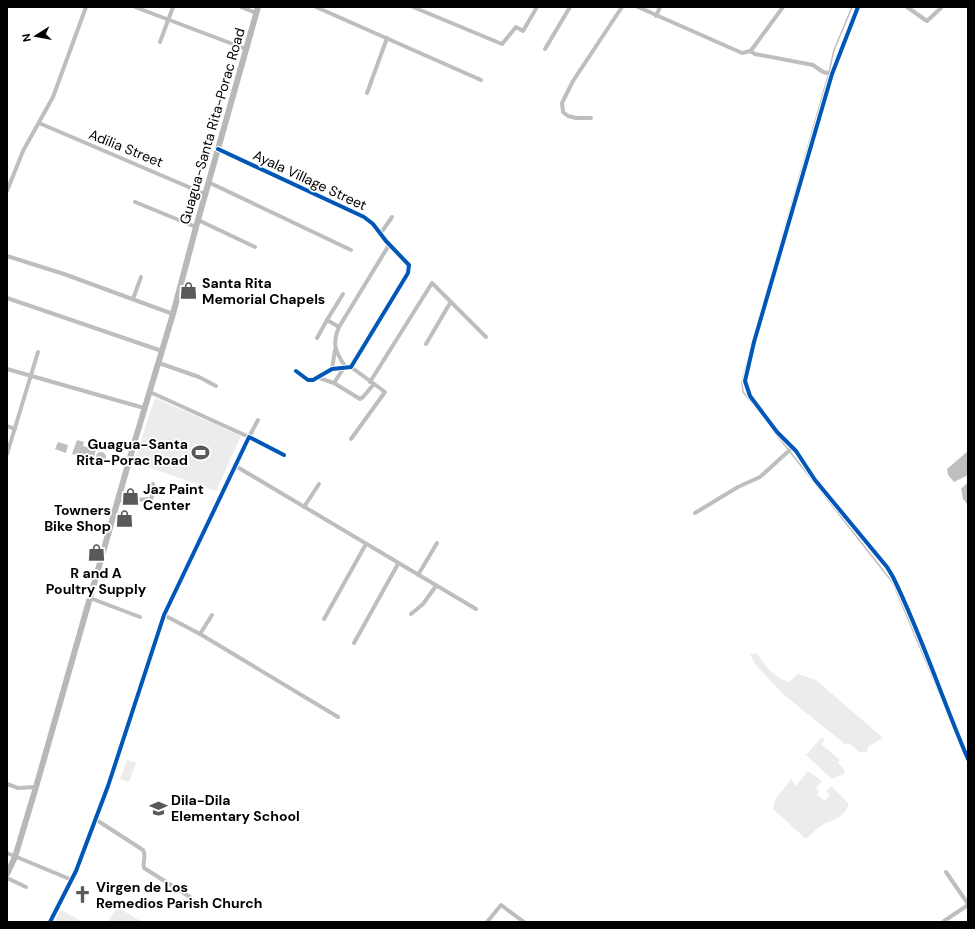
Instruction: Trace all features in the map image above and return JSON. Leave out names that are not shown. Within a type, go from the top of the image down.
[{"type":"main road","name":"Guagua-Santa Rita-Porac Road","points":[[7,874],[15,857],[36,787],[144,408],[159,363],[208,182],[257,10]]},
{"type":"street","points":[[7,191],[18,161],[53,97],[86,7]]},
{"type":"street","points":[[135,7],[246,49]]},
{"type":"street","points":[[160,42],[173,7]]},
{"type":"street","points":[[241,7],[257,10]]},
{"type":"street","points":[[316,7],[481,80]]},
{"type":"street","points":[[413,7],[502,44],[516,27],[523,31],[538,7]]},
{"type":"street","points":[[545,49],[570,7]]},
{"type":"street","points":[[591,118],[568,116],[563,112],[562,103],[573,82],[622,7]]},
{"type":"street","points":[[638,7],[742,53],[750,51],[783,7]]},
{"type":"street","points":[[656,16],[660,7]]},
{"type":"street","points":[[858,7],[832,74],[772,279],[745,381],[750,396],[777,432],[887,567],[893,577],[930,662],[968,759]]},
{"type":"street","points":[[907,7],[927,21],[941,8]]},
{"type":"street","points":[[367,93],[387,38]]},
{"type":"street","points":[[750,51],[755,54],[813,65],[823,72],[832,74]]},
{"type":"street","name":"Adilia Street","points":[[39,123],[205,194]]},
{"type":"street","name":"Ayala Village Street","points":[[218,149],[364,216],[381,233],[390,245],[408,262],[410,270],[351,367]]},
{"type":"street","points":[[208,182],[350,250]]},
{"type":"street","points":[[135,202],[196,227]]},
{"type":"street","points":[[381,233],[392,217]]},
{"type":"street","points":[[198,220],[255,247]]},
{"type":"street","points":[[345,366],[339,357],[334,339],[339,327],[390,245]]},
{"type":"street","points":[[7,256],[134,299],[173,314]]},
{"type":"street","points":[[134,299],[141,277]]},
{"type":"street","points":[[319,378],[334,383],[361,399],[432,283],[450,303],[486,337]]},
{"type":"street","points":[[317,338],[343,294]]},
{"type":"street","points":[[7,298],[162,351]]},
{"type":"street","points":[[426,344],[450,303]]},
{"type":"street","points":[[327,320],[339,327]]},
{"type":"street","points":[[332,370],[336,348]]},
{"type":"street","points":[[7,454],[38,352]]},
{"type":"street","points":[[159,363],[199,377],[216,386]]},
{"type":"street","points":[[334,383],[345,366]]},
{"type":"street","points":[[296,371],[311,380],[319,378],[332,370],[345,366],[351,367],[385,392],[352,439]]},
{"type":"street","points":[[7,368],[144,408]]},
{"type":"street","points":[[150,392],[249,437],[284,455]]},
{"type":"street","points":[[50,922],[72,880],[95,819],[164,615],[234,465],[258,420]]},
{"type":"street","points":[[7,426],[15,429]]},
{"type":"street","points":[[695,513],[738,486],[760,477],[790,449]]},
{"type":"street","points":[[234,465],[398,564],[476,609]]},
{"type":"street","points":[[118,501],[151,499],[154,490],[153,484]]},
{"type":"street","points":[[304,507],[320,484]]},
{"type":"street","points":[[418,575],[437,543]]},
{"type":"street","points":[[324,619],[366,544]]},
{"type":"street","points":[[354,643],[398,564]]},
{"type":"street","points":[[411,614],[423,604],[436,586]]},
{"type":"street","points":[[90,598],[140,617]]},
{"type":"street","points":[[164,615],[200,634],[338,717]]},
{"type":"street","points":[[200,634],[212,615]]},
{"type":"street","points":[[7,784],[18,788],[36,787]]},
{"type":"street","points":[[95,819],[143,850],[146,856],[143,864],[144,868],[190,897],[192,905]]},
{"type":"street","points":[[7,853],[72,880]]},
{"type":"street","points":[[944,921],[968,904],[946,872]]},
{"type":"street","points":[[7,878],[26,887]]},
{"type":"street","points":[[487,922],[501,905],[524,922]]},
{"type":"shaded area","points":[[155,398],[241,436],[216,491],[134,462]]},
{"type":"shaded area","points":[[77,440],[84,442],[83,446],[96,450],[93,460],[72,454]]},
{"type":"shaded area","points":[[58,442],[68,445],[66,453],[55,449]]},
{"type":"shaded area","points":[[968,451],[968,475],[954,482],[948,475],[947,469]]},
{"type":"shaded area","points":[[99,452],[103,452],[106,457],[103,462],[99,462],[96,459],[96,455]]},
{"type":"shaded area","points":[[968,482],[968,505],[963,499],[961,489]]},
{"type":"shaded area","points":[[757,653],[770,671],[784,680],[789,682],[798,674],[816,680],[883,738],[868,747],[867,752],[859,752],[849,743],[845,744],[783,694],[755,664],[750,654]]},
{"type":"shaded area","points":[[822,737],[825,740],[821,744],[840,760],[838,763],[845,770],[844,774],[832,779],[806,755]]},
{"type":"shaded area","points":[[127,760],[136,763],[129,782],[120,779]]},
{"type":"shaded area","points":[[808,771],[822,781],[816,788],[819,791],[817,795],[825,801],[830,794],[826,791],[831,786],[849,804],[845,812],[834,820],[821,826],[806,839],[773,809],[775,800],[791,779],[796,786]]},
{"type":"shaded area","points":[[117,907],[142,922],[108,922]]},
{"type":"shaded area","points":[[61,910],[83,922],[54,922]]},
{"type":"waterway","points":[[829,72],[834,50],[852,7]]},
{"type":"waterway","points":[[756,329],[828,76]]},
{"type":"waterway","points":[[752,342],[742,382],[743,392],[769,424]]},
{"type":"waterway","points":[[776,434],[893,583],[942,700]]},
{"type":"cycle path","points":[[858,7],[832,74],[754,342],[745,381],[750,396],[777,432],[796,451],[815,480],[887,567],[893,577],[923,645],[968,759]]},
{"type":"cycle path","points":[[218,149],[364,217],[373,224],[386,241],[409,265],[408,273],[351,367],[332,369],[313,380],[308,380],[296,371]]},
{"type":"cycle path","points":[[50,922],[76,871],[108,786],[164,615],[249,437],[284,455]]},
{"type":"place","name":"Santa Rita Memorial Chapels","points":[[189,291]]},
{"type":"place","name":"Guagua-Santa Rita-Porac Road","points":[[201,452]]},
{"type":"place","name":"Jaz Paint Center","points":[[130,497]]},
{"type":"place","name":"Towners Bike Shop","points":[[124,518]]},
{"type":"place","name":"R and A Poultry Supply","points":[[96,553]]},
{"type":"place","name":"Dila-Dila Elementary School","points":[[158,808]]},
{"type":"place","name":"Virgen de Los Remedios Parish Church","points":[[83,895]]}]
